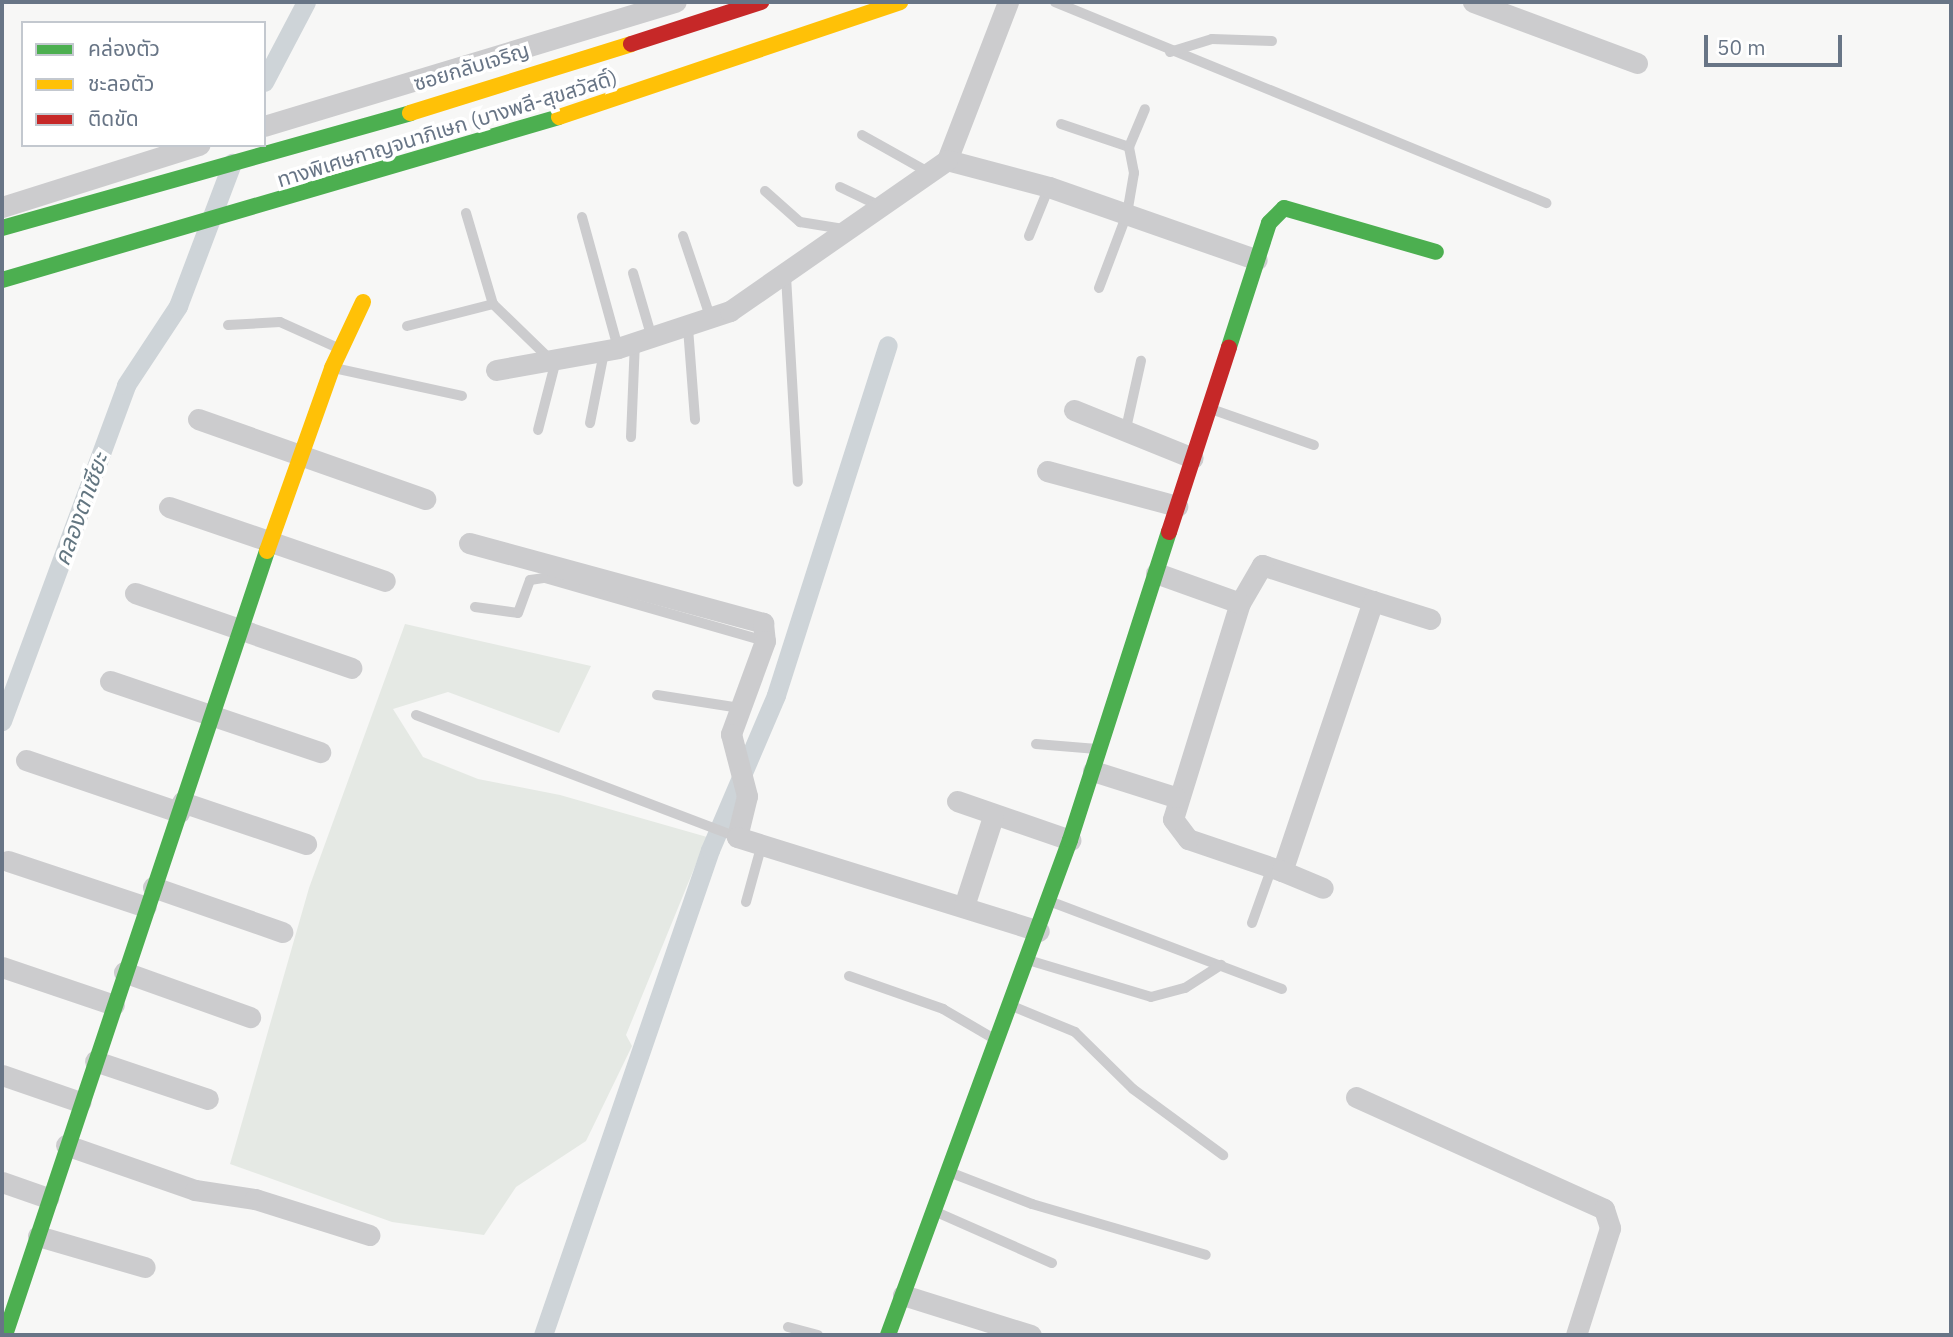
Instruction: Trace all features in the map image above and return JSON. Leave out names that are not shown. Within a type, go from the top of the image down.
[{"type":"main road","name":"ทางพิเศษกาญจนาภิเษก (บางพลี-สุขสวัสดิ์)","points":[[2,228],[489,91],[761,2]]},
{"type":"main road","name":"ทางพิเศษกาญจนาภิเษก (บางพลี-สุขสวัสดิ์)","points":[[2,280],[506,135],[900,2]]},
{"type":"main road","points":[[888,1335],[1039,931],[1269,223],[1284,208],[1296,207],[1436,252]]},
{"type":"main road","points":[[5,1335],[10,1294],[38,1236],[65,1146],[270,542],[332,368],[363,302]]},
{"type":"street","name":"ซอยกลับเจริญ","points":[[266,125],[676,2]]},
{"type":"street","points":[[496,370],[555,364],[627,346],[711,319],[786,276],[939,167],[1008,2]]},
{"type":"street","points":[[1473,2],[1637,63]]},
{"type":"street","points":[[2,207],[192,147]]},
{"type":"street","points":[[939,167],[1049,187],[1257,260]]},
{"type":"street","points":[[1074,410],[1125,435],[1193,458]]},
{"type":"street","points":[[198,419],[425,499]]},
{"type":"street","points":[[1046,471],[1177,506]]},
{"type":"street","points":[[169,507],[384,581]]},
{"type":"street","points":[[469,543],[597,584],[755,618],[768,630],[740,708],[730,746],[747,796],[737,836],[1039,931]]},
{"type":"street","points":[[1323,888],[1277,869],[1188,839],[1173,819],[1175,797],[1240,603],[1262,565],[1430,619]]},
{"type":"street","points":[[1156,573],[1240,603]]},
{"type":"street","points":[[135,593],[351,668]]},
{"type":"street","points":[[1277,869],[1373,601]]},
{"type":"street","points":[[110,681],[320,752]]},
{"type":"street","points":[[26,760],[306,844]]},
{"type":"street","points":[[1093,771],[1175,797]]},
{"type":"street","points":[[957,801],[993,817],[1070,840]]},
{"type":"street","points":[[964,906],[993,817]]},
{"type":"street","points":[[8,861],[282,932]]},
{"type":"street","points":[[2,967],[114,1004]]},
{"type":"street","points":[[124,972],[250,1017]]},
{"type":"street","points":[[95,1061],[208,1099]]},
{"type":"street","points":[[2,1074],[80,1102]]},
{"type":"street","points":[[1356,1097],[1604,1209],[1610,1228],[1576,1335]]},
{"type":"street","points":[[65,1146],[195,1190],[255,1199],[369,1235]]},
{"type":"street","points":[[2,1182],[48,1198]]},
{"type":"street","points":[[38,1236],[145,1267]]},
{"type":"street","points":[[903,1295],[1031,1335]]},
{"type":"lane","points":[[1055,2],[1170,52],[1546,203]]},
{"type":"lane","points":[[1170,52],[1212,39],[1272,41]]},
{"type":"lane","points":[[1099,288],[1127,214],[1133,173],[1129,147],[1145,109]]},
{"type":"lane","points":[[1061,124],[1129,147]]},
{"type":"lane","points":[[862,135],[939,167]]},
{"type":"lane","points":[[840,187],[883,207]]},
{"type":"lane","points":[[1029,236],[1049,187]]},
{"type":"lane","points":[[765,191],[800,222],[849,230]]},
{"type":"lane","points":[[466,213],[493,304],[555,364],[538,430]]},
{"type":"lane","points":[[582,217],[627,346],[590,423]]},
{"type":"lane","points":[[683,236],[711,319]]},
{"type":"lane","points":[[631,437],[627,346],[633,273]]},
{"type":"lane","points":[[786,276],[797,482]]},
{"type":"lane","points":[[407,326],[493,304]]},
{"type":"lane","points":[[228,325],[279,322],[340,349]]},
{"type":"lane","points":[[688,328],[695,421]]},
{"type":"lane","points":[[1125,435],[1131,382],[1141,361]]},
{"type":"lane","points":[[332,368],[461,396]]},
{"type":"lane","points":[[1209,409],[1314,445]]},
{"type":"lane","points":[[475,607],[518,613],[536,578],[597,584]]},
{"type":"lane","points":[[657,695],[740,708]]},
{"type":"lane","points":[[416,715],[737,836]]},
{"type":"lane","points":[[1035,744],[1100,749]]},
{"type":"lane","points":[[746,902],[762,844]]},
{"type":"lane","points":[[1252,923],[1277,869]]},
{"type":"lane","points":[[1049,901],[1282,989]]},
{"type":"lane","points":[[1028,960],[1151,997],[1185,988],[1222,965]]},
{"type":"lane","points":[[849,976],[943,1009],[999,1042]]},
{"type":"lane","points":[[1012,1006],[1075,1032],[1127,1083],[1223,1155]]},
{"type":"lane","points":[[949,1172],[1032,1204],[1206,1255]]},
{"type":"lane","points":[[933,1211],[1052,1263]]},
{"type":"lane","points":[[788,1327],[818,1335]]},
{"type":"shaded area","points":[[405,624],[591,666],[559,733],[448,692],[393,709],[423,757],[478,779],[560,795],[707,837],[626,1035],[632,1046],[586,1141],[516,1187],[484,1235],[392,1222],[230,1164],[309,888]]},
{"type":"waterway","points":[[266,78],[306,2]]},
{"type":"waterway","name":"คลองตาเซียะ","points":[[2,721],[126,385],[178,306],[232,163]]},
{"type":"waterway","points":[[543,1335],[710,850],[776,695],[888,345]]},
{"type":"traffic: fast","points":[[2,228],[410,113]]},
{"type":"traffic: fast","points":[[2,280],[559,117]]},
{"type":"traffic: fast","points":[[1229,347],[1269,223],[1284,208],[1436,252]]},
{"type":"traffic: fast","points":[[888,1335],[1070,840],[1169,532]]},
{"type":"traffic: fast","points":[[5,1335],[267,551]]},
{"type":"traffic: slow","points":[[559,117],[900,2]]},
{"type":"traffic: slow","points":[[410,113],[631,44]]},
{"type":"traffic: slow","points":[[267,551],[332,368],[363,302]]},
{"type":"traffic: jam","points":[[631,44],[761,2]]},
{"type":"traffic: jam","points":[[1169,532],[1229,347]]}]
